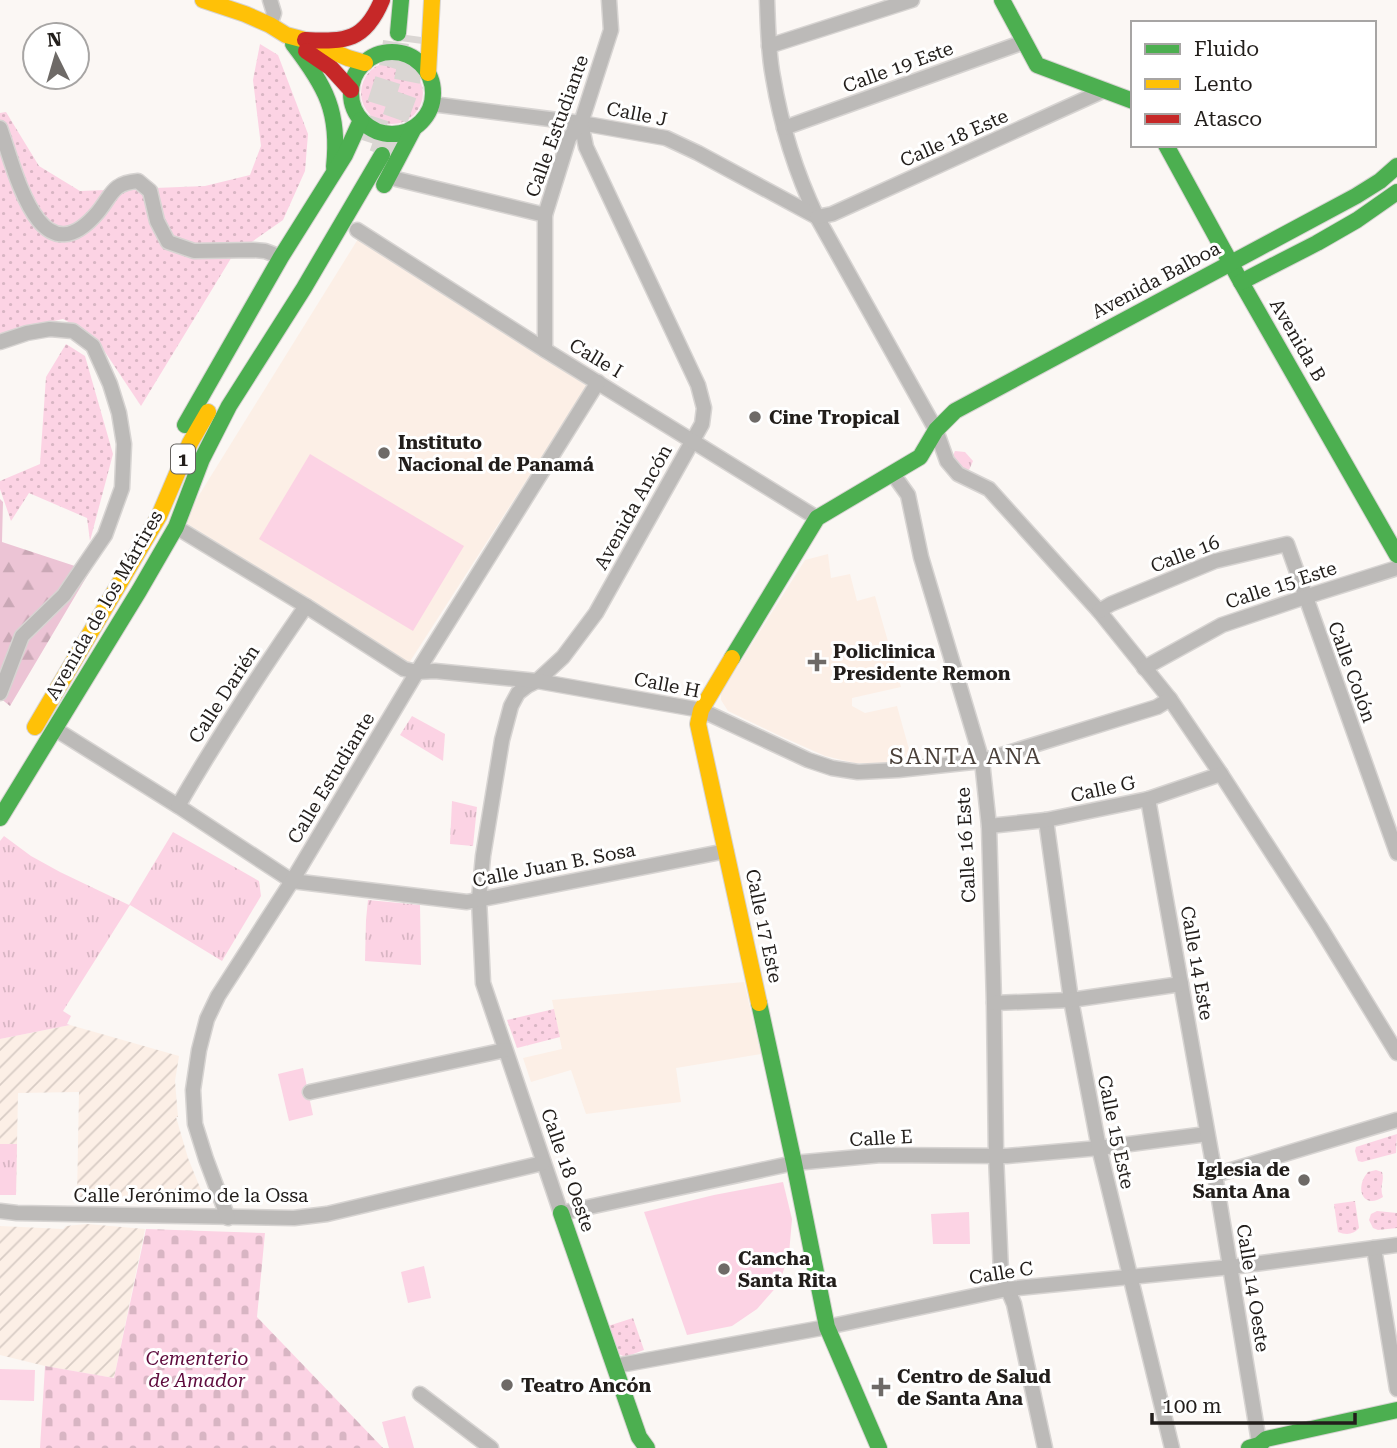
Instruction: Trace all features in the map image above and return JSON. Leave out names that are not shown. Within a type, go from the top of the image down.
[{"type":"main road","points":[[203,0],[270,25],[327,63],[351,90]]},
{"type":"main road","points":[[294,40],[333,41],[358,35],[370,26],[384,0]]},
{"type":"main road","points":[[380,45],[384,0]]},
{"type":"main road","points":[[380,45],[388,52],[400,53],[421,64],[432,83],[432,104],[423,121],[403,133],[380,133],[369,128],[361,120],[351,101],[353,80],[380,45],[401,0]]},
{"type":"main road","points":[[415,24],[418,0]]},
{"type":"main road","points":[[428,73],[432,0]]},
{"type":"main road","points":[[1002,0],[1037,65],[1131,100]]},
{"type":"main road","points":[[294,40],[348,58],[380,45]]},
{"type":"main road","points":[[294,40],[329,97],[334,116],[339,179]]},
{"type":"main road","points":[[339,179],[361,120]]},
{"type":"main road","points":[[375,198],[414,128]]},
{"type":"main road","name":"Avenida B","points":[[1167,147],[1397,555]]},
{"type":"main road","name":"Avenida de los Mártires","points":[[0,818],[139,592],[176,527],[202,459],[229,406],[304,288],[382,155]]},
{"type":"main road","points":[[127,570],[176,443],[203,392],[281,257],[339,179],[359,160]]},
{"type":"main road","points":[[1397,167],[1394,172],[1397,180]]},
{"type":"main road","name":"Avenida Balboa","points":[[936,430],[955,411],[1356,196],[1397,167]]},
{"type":"main road","points":[[1241,282],[1347,226],[1397,192]]},
{"type":"main road","points":[[299,325],[353,236]]},
{"type":"main road","name":"Avenida de los Mártires","points":[[27,741],[159,516],[190,443],[256,332]]},
{"type":"main road","points":[[701,710],[817,518],[920,457],[936,430]]},
{"type":"main road","points":[[176,527],[234,432]]},
{"type":"main road","name":"Calle 17 Este","points":[[701,710],[698,724],[827,1327],[879,1448]]},
{"type":"main road","name":"Calle 18 Oeste","points":[[561,1213],[639,1437],[647,1448]]},
{"type":"main road","points":[[1256,1447],[1266,1439],[1397,1410]]},
{"type":"street","points":[[270,0],[274,13],[270,25]]},
{"type":"street","name":"Calle Estudiante","points":[[545,350],[545,215],[569,138],[581,124],[611,30],[609,0]]},
{"type":"street","points":[[767,0],[773,76],[785,128],[804,189],[936,430],[947,461],[958,474],[989,489],[1099,611],[1170,699],[1222,774],[1396,1050]]},
{"type":"street","points":[[769,46],[912,0]]},
{"type":"street","name":"Calle 19 Este","points":[[785,128],[1024,42]]},
{"type":"street","name":"Calle 18 Este","points":[[817,217],[832,214],[1105,90]]},
{"type":"street","name":"Calle J","points":[[432,104],[666,138],[817,217]]},
{"type":"street","name":"Avenida Ancón","points":[[480,899],[502,740],[511,706],[518,693],[537,681],[563,657],[596,612],[702,424],[704,408],[698,385],[586,147],[581,124]]},
{"type":"street","points":[[0,128],[29,209],[45,229],[61,235],[77,232],[97,212],[112,190],[124,183],[138,181],[150,191],[157,221],[169,242],[194,251],[253,250],[281,257]]},
{"type":"street","points":[[388,177],[545,215]]},
{"type":"street","name":"Calle I","points":[[353,236],[598,382],[817,518]]},
{"type":"street","points":[[0,342],[50,329],[73,331],[93,346],[119,412],[124,444],[122,488],[105,535],[64,595],[22,636],[0,693]]},
{"type":"street","name":"Calle Estudiante","points":[[228,1218],[195,1124],[193,1090],[207,1019],[218,996],[292,881],[416,672],[598,382]]},
{"type":"street","name":"Calle 16 Este","points":[[893,474],[908,495],[921,557],[982,761],[989,826],[1001,1273],[1007,1289]]},
{"type":"street","name":"Calle H","points":[[176,527],[404,669],[537,681],[701,710],[808,760],[832,768],[858,772],[982,761],[1157,707],[1170,699]]},
{"type":"street","name":"Calle 16","points":[[1099,611],[1215,561],[1287,544]]},
{"type":"street","name":"Calle Colón","points":[[1287,544],[1396,850]]},
{"type":"street","name":"Calle 15 Este","points":[[1144,668],[1222,625],[1397,568]]},
{"type":"street","name":"Calle Darién","points":[[178,806],[224,728],[306,607]]},
{"type":"street","name":"Calle Juan B. Sosa","points":[[55,729],[292,881],[467,902],[726,851]]},
{"type":"street","name":"Calle G","points":[[989,826],[1046,820],[1148,799],[1222,774]]},
{"type":"street","name":"Calle 14 Este","points":[[1148,799],[1208,1134]]},
{"type":"street","name":"Calle 15 Este","points":[[1046,820],[1070,1000],[1099,1148],[1172,1448]]},
{"type":"street","name":"Calle 18 Oeste","points":[[480,899],[484,983],[561,1213]]},
{"type":"street","points":[[994,1003],[1070,1000],[1181,984]]},
{"type":"street","points":[[310,1092],[505,1050]]},
{"type":"street","points":[[1215,1175],[1397,1120]]},
{"type":"street","name":"Calle E","points":[[561,1213],[794,1163],[881,1155],[1007,1156],[1208,1134]]},
{"type":"street","name":"Calle 14 Oeste","points":[[1208,1134],[1231,1267],[1256,1447]]},
{"type":"street","name":"Calle Jerónimo de la Ossa","points":[[0,1211],[294,1218],[327,1214],[543,1163]]},
{"type":"street","name":"Calle C","points":[[615,1366],[827,1327],[1007,1289],[1231,1267],[1397,1245]]},
{"type":"street","points":[[1374,1248],[1397,1389]]},
{"type":"street","points":[[1007,1289],[1014,1304],[1045,1448]]},
{"type":"street","points":[[420,1394],[491,1448]]},
{"type":"shaded area","name":"Instituto Nacional de Panamá","points":[[358,239],[587,386],[409,663],[183,521]]},
{"type":"shaded area","name":"Policlinica Presidente Remon","points":[[828,554],[831,578],[850,574],[857,601],[875,596],[901,687],[852,698],[852,706],[865,713],[897,706],[912,760],[855,763],[825,756],[728,711],[721,700],[721,693],[805,560]]},
{"type":"shaded area","points":[[744,982],[761,1054],[676,1068],[681,1102],[586,1114],[571,1070],[531,1082],[523,1058],[562,1049],[552,1000]]},
{"type":"shaded area","points":[[70,1025],[179,1056],[175,1081],[176,1117],[188,1158],[205,1200],[77,1197],[79,1092],[18,1093],[16,1195],[0,1195],[0,1039]]},
{"type":"shaded area","points":[[87,1224],[145,1229],[114,1378],[0,1355],[0,1226],[63,1229],[66,1226]]},
{"type":"green space","points":[[260,44],[278,55],[308,134],[305,171],[283,220],[233,255],[141,406],[95,337],[63,319],[26,327],[0,337],[0,113],[6,112],[39,166],[80,191],[205,186],[250,175],[261,146],[253,80]]},
{"type":"green space","points":[[386,62],[398,62],[414,71],[421,81],[421,105],[414,115],[398,124],[386,124],[375,119],[366,110],[361,99],[361,87],[366,76],[375,67]]},
{"type":"green space","points":[[66,344],[85,356],[113,454],[90,541],[87,518],[29,493],[11,521],[0,489],[0,481],[40,464],[46,377]]},
{"type":"green space","points":[[955,451],[965,452],[973,461],[969,470],[958,468],[951,460]]},
{"type":"green space","points":[[310,454],[464,546],[413,631],[259,539]]},
{"type":"green space","points":[[0,499],[3,502],[2,542],[90,571],[10,706],[0,698]]},
{"type":"green space","points":[[412,716],[445,734],[443,761],[400,735]]},
{"type":"green space","points":[[452,801],[477,807],[473,846],[450,844]]},
{"type":"green space","points":[[173,832],[259,881],[261,896],[222,961],[130,905],[63,1011],[71,1016],[67,1024],[70,1025],[0,1039],[0,841],[4,836],[31,856],[129,905]]},
{"type":"green space","points":[[368,900],[420,905],[421,965],[365,961]]},
{"type":"green space","points":[[554,1009],[560,1037],[517,1048],[507,1020]]},
{"type":"green space","points":[[303,1068],[313,1115],[289,1121],[278,1074]]},
{"type":"green space","points":[[1397,1134],[1396,1153],[1358,1161],[1356,1147]]},
{"type":"green space","points":[[0,1144],[17,1144],[16,1195],[0,1195]]},
{"type":"green space","points":[[1368,1172],[1382,1172],[1383,1197],[1370,1201],[1363,1195],[1362,1184]]},
{"type":"green space","name":"Cancha Santa Rita","points":[[783,1182],[792,1219],[789,1254],[779,1284],[757,1309],[732,1326],[687,1335],[644,1212]]},
{"type":"green space","points":[[1355,1201],[1359,1228],[1349,1234],[1338,1232],[1334,1204]]},
{"type":"green space","points":[[1377,1211],[1397,1213],[1397,1228],[1373,1228],[1369,1220],[1371,1214]]},
{"type":"green space","points":[[969,1212],[970,1244],[933,1244],[931,1214]]},
{"type":"green space","name":"Cementerio de Amador","points":[[146,1229],[265,1233],[257,1317],[383,1448],[40,1448],[45,1366],[114,1378]]},
{"type":"green space","points":[[424,1266],[431,1298],[408,1303],[401,1272]]},
{"type":"green space","points":[[633,1318],[644,1350],[625,1357],[617,1353],[608,1326]]},
{"type":"green space","points":[[0,1369],[35,1370],[34,1401],[0,1400]]},
{"type":"green space","points":[[405,1416],[414,1448],[389,1448],[382,1422]]},
{"type":"tunnel","points":[[382,155],[405,91],[414,36]]},
{"type":"tunnel","points":[[368,142],[392,67],[396,42]]},
{"type":"traffic: fast","points":[[398,33],[401,0]]},
{"type":"traffic: fast","points":[[1002,0],[1037,65],[1131,100]]},
{"type":"traffic: fast","points":[[293,44],[322,87],[328,101],[335,131],[334,167]]},
{"type":"traffic: fast","points":[[392,52],[408,55],[421,64],[430,77],[433,93],[430,109],[421,122],[408,131],[392,134],[376,131],[363,122],[354,109],[351,93],[354,77],[363,64],[376,55],[392,52]]},
{"type":"traffic: fast","points":[[185,425],[281,257],[345,155],[361,120]]},
{"type":"traffic: fast","points":[[384,185],[414,128]]},
{"type":"traffic: fast","points":[[1167,147],[1397,555]]},
{"type":"traffic: fast","points":[[0,818],[176,527],[202,459],[229,406],[304,288],[382,155]]},
{"type":"traffic: fast","points":[[732,658],[817,518],[920,457],[936,430],[955,411],[1356,196],[1397,166]]},
{"type":"traffic: fast","points":[[1241,282],[1357,220],[1397,192]]},
{"type":"traffic: fast","points":[[759,1003],[827,1327],[879,1448]]},
{"type":"traffic: fast","points":[[561,1213],[639,1437],[647,1448]]},
{"type":"traffic: fast","points":[[1249,1448],[1266,1439],[1397,1410]]},
{"type":"traffic: slow","points":[[203,0],[245,14],[286,35],[365,63]]},
{"type":"traffic: slow","points":[[428,73],[432,0]]},
{"type":"traffic: slow","points":[[35,727],[159,516],[190,443],[208,412]]},
{"type":"traffic: slow","points":[[732,658],[701,710],[698,724],[759,1003]]},
{"type":"traffic: jam","points":[[305,40],[332,40],[352,36],[369,24],[382,0]]},
{"type":"traffic: jam","points":[[306,51],[331,68],[351,90]]},
{"type":"place","name":"Cine Tropical","points":[[755,417]]},
{"type":"place","name":"Instituto Nacional de Panamá","points":[[384,453]]},
{"type":"place","name":"Policlinica Presidente Remon","points":[[817,662]]},
{"type":"place","name":"Iglesia de Santa Ana","points":[[1304,1180]]},
{"type":"place","name":"Cancha Santa Rita","points":[[724,1269]]},
{"type":"place","name":"Teatro Ancón","points":[[507,1385]]},
{"type":"place","name":"Centro de Salud de Santa Ana","points":[[881,1387]]},
{"type":"district","name":"SANTA ANA","points":[[966,756]]}]
